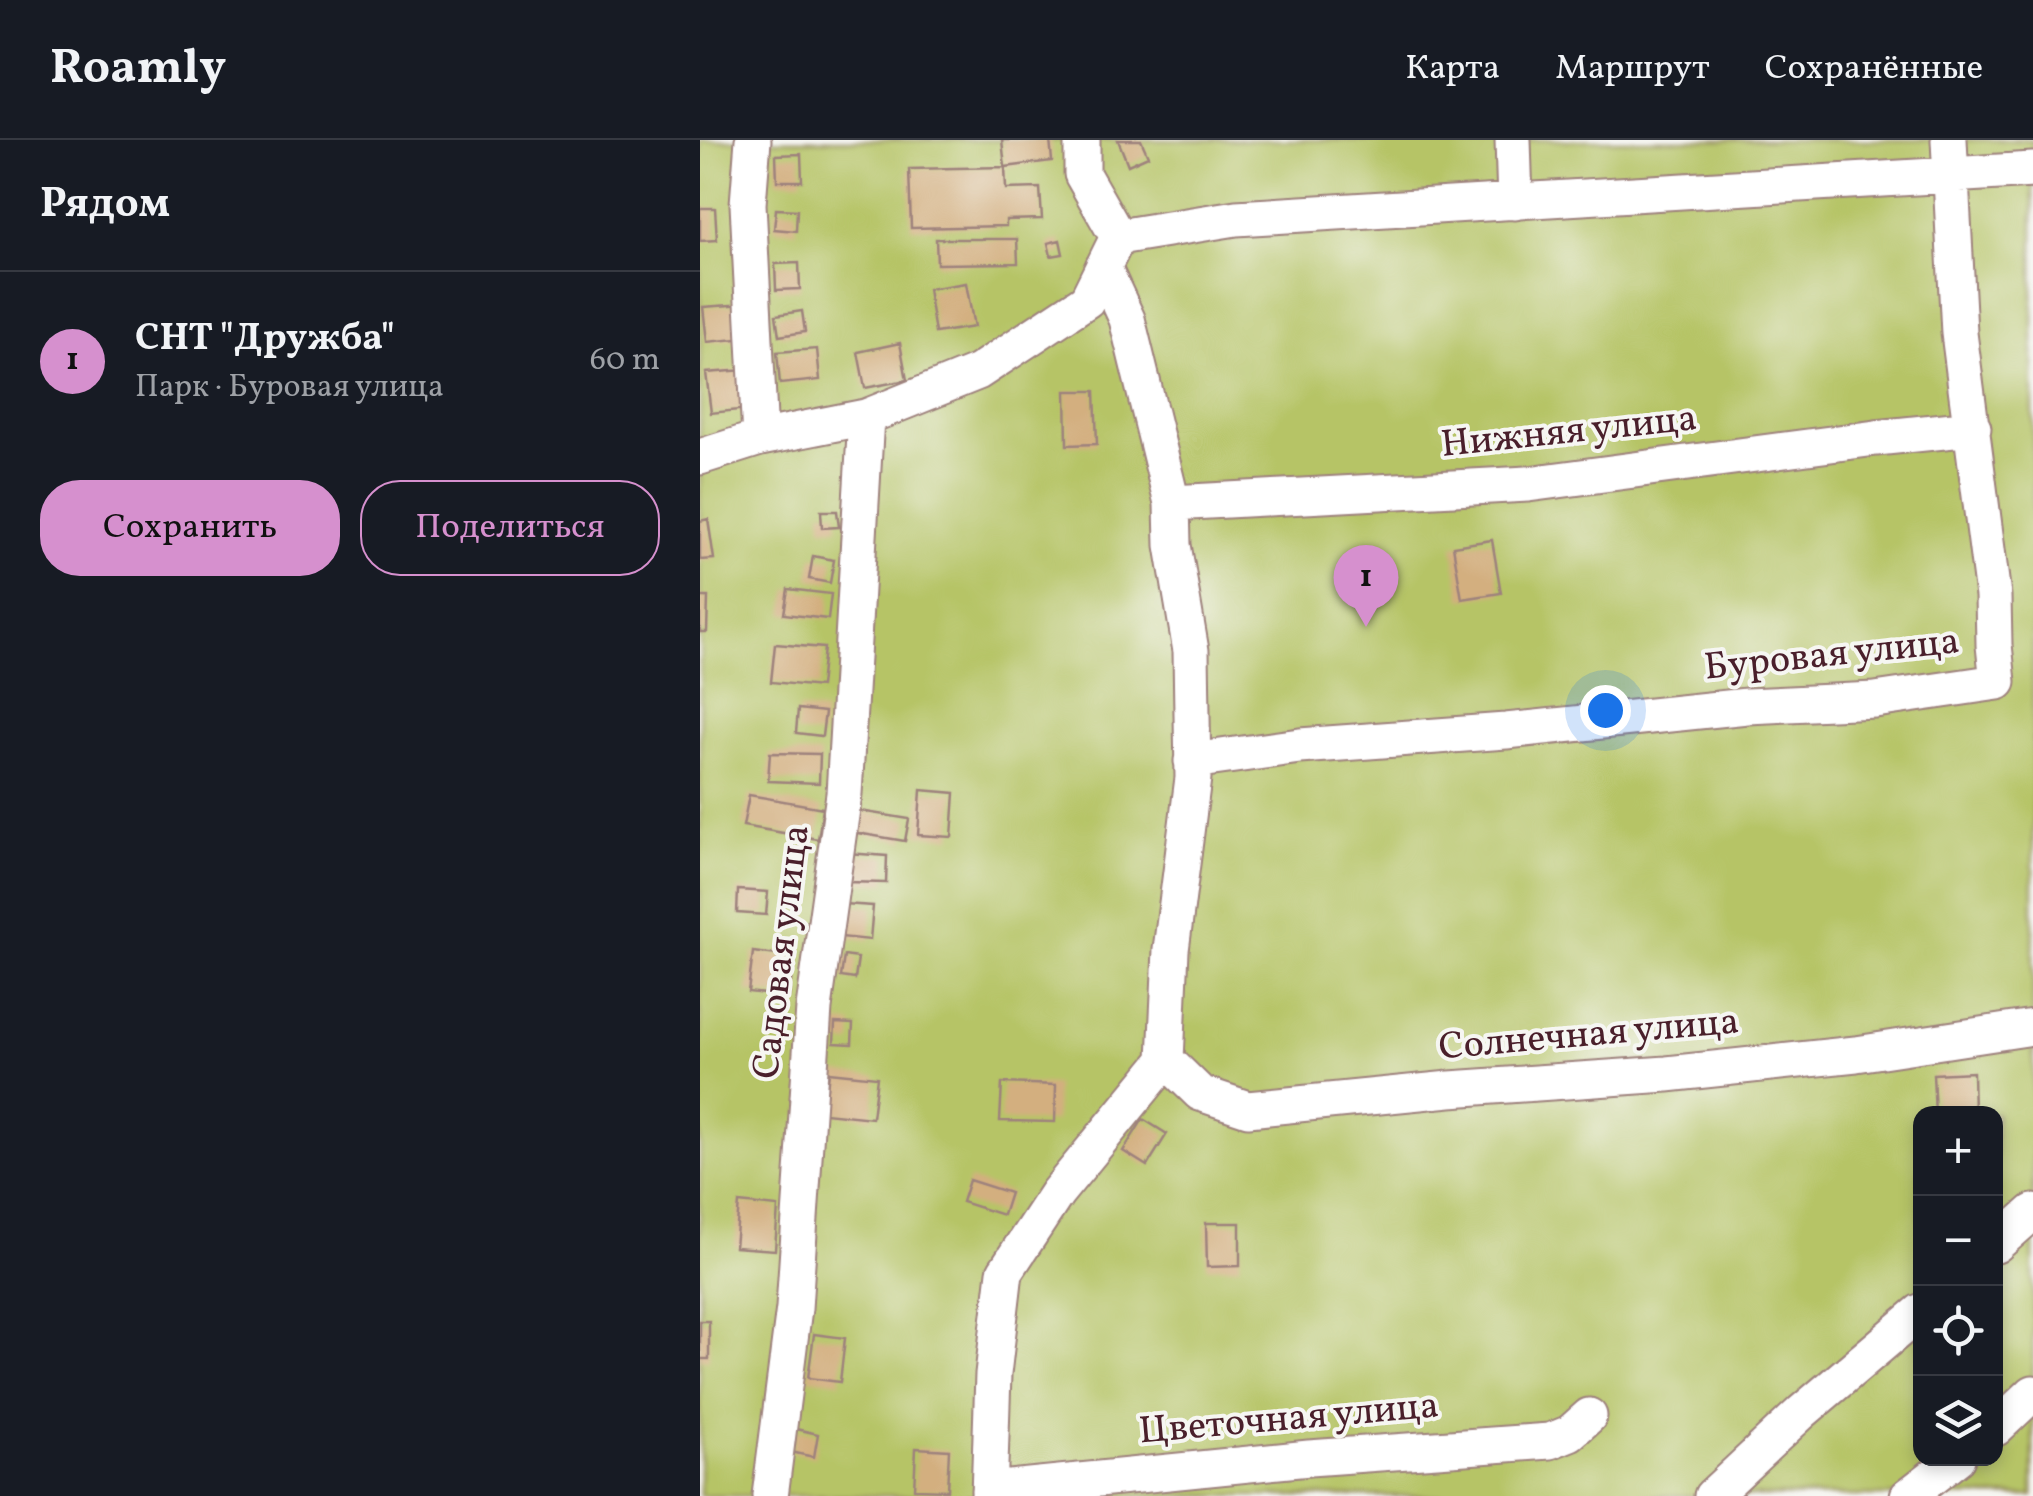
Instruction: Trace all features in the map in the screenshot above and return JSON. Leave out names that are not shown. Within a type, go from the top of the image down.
[{"type":"street","points":[[753,140],[748,204],[760,438]]},
{"type":"street","points":[[1082,140],[1082,174],[1111,252],[1172,503],[1173,545],[1192,651],[1192,761],[1172,950],[1166,1060]]},
{"type":"street","points":[[1513,140],[1515,202]]},
{"type":"street","name":"Буровая улица","points":[[1192,761],[1347,742],[1506,731],[1747,706],[1875,700],[1998,682],[1993,596],[1959,333],[1950,140]]},
{"type":"street","points":[[700,457],[760,438],[866,417],[978,372],[1087,300],[1111,252],[1236,218],[2033,170]]},
{"type":"street","name":"Садовая улица","points":[[770,1496],[794,1308],[814,1008],[844,794],[866,417]]},
{"type":"street","name":"Нижняя улица","points":[[1172,503],[1528,484],[1973,428]]},
{"type":"street","name":"Солнечная улица","points":[[1166,1060],[1200,1093],[1248,1110],[1450,1089],[1667,1074],[1856,1054],[2033,1027]]},
{"type":"street","name":"Цветочная улица","points":[[1166,1060],[1057,1193],[1005,1272],[993,1374],[989,1493],[1309,1458],[1550,1441],[1570,1433],[1589,1416]]},
{"type":"street","points":[[2003,1238],[2033,1212]]},
{"type":"street","points":[[1712,1496],[1802,1412],[1913,1318]]},
{"type":"street","points":[[2003,1421],[2033,1393]]},
{"type":"street","points":[[1908,1496],[1946,1466]]},
{"type":"green space","points":[[700,140],[2033,140],[2033,1496],[700,1496]]},
{"type":"building","points":[[1002,140],[1050,140],[1052,161],[1005,167]]},
{"type":"building","points":[[1118,140],[1141,140],[1148,156],[1128,165]]},
{"type":"building","points":[[801,154],[802,181],[777,181],[776,155]]},
{"type":"building","points":[[1005,167],[1006,189],[1040,188],[1042,219],[1006,220],[1006,226],[911,228],[909,169]]},
{"type":"building","points":[[700,208],[715,208],[717,240],[700,241]]},
{"type":"building","points":[[776,209],[797,210],[796,231],[774,229]]},
{"type":"building","points":[[936,239],[1017,239],[1018,263],[937,264]]},
{"type":"building","points":[[1060,240],[1063,254],[1051,256],[1048,243]]},
{"type":"building","points":[[799,263],[800,289],[776,290],[775,264]]},
{"type":"building","points":[[966,283],[974,327],[935,333],[928,289]]},
{"type":"building","points":[[745,304],[748,338],[707,342],[703,307]]},
{"type":"building","points":[[802,311],[805,332],[779,336],[776,315]]},
{"type":"building","points":[[900,343],[907,380],[865,388],[858,352]]},
{"type":"building","points":[[817,349],[820,380],[780,384],[777,352]]},
{"type":"building","points":[[745,370],[749,409],[711,413],[706,373]]},
{"type":"building","points":[[1066,391],[1095,391],[1097,444],[1067,445]]},
{"type":"building","points":[[821,511],[837,511],[839,527],[822,528]]},
{"type":"building","points":[[708,519],[714,559],[700,560],[700,521]]},
{"type":"building","points":[[1492,540],[1501,593],[1462,599],[1453,546]]},
{"type":"building","points":[[813,556],[834,560],[830,583],[809,579]]},
{"type":"building","points":[[788,589],[831,594],[828,619],[784,614]]},
{"type":"building","points":[[700,597],[708,597],[707,632],[700,632]]},
{"type":"building","points":[[775,644],[824,648],[820,687],[771,682]]},
{"type":"building","points":[[798,709],[825,712],[822,736],[796,733]]},
{"type":"building","points":[[770,753],[820,754],[819,783],[768,781]]},
{"type":"building","points":[[921,790],[955,793],[952,837],[918,835]]},
{"type":"building","points":[[749,795],[823,808],[818,839],[743,826]]},
{"type":"building","points":[[854,810],[909,819],[905,841],[851,832]]},
{"type":"building","points":[[847,853],[887,856],[886,883],[846,882]]},
{"type":"building","points":[[738,890],[768,892],[766,915],[737,913]]},
{"type":"building","points":[[843,904],[873,906],[870,940],[840,937]]},
{"type":"building","points":[[753,952],[794,957],[789,997],[748,992]]},
{"type":"building","points":[[844,956],[858,958],[855,979],[841,977]]},
{"type":"building","points":[[835,1023],[853,1024],[852,1044],[834,1043]]},
{"type":"building","points":[[829,1072],[877,1077],[872,1118],[824,1113]]},
{"type":"building","points":[[1973,1072],[1974,1106],[1935,1106],[1933,1074]]},
{"type":"building","points":[[1002,1083],[1056,1085],[1055,1122],[1000,1121]]},
{"type":"building","points":[[1143,1119],[1167,1134],[1147,1166],[1123,1151]]},
{"type":"building","points":[[969,1180],[1010,1193],[1003,1215],[962,1202]]},
{"type":"building","points":[[739,1203],[778,1207],[775,1250],[735,1247]]},
{"type":"building","points":[[1206,1223],[1240,1223],[1240,1266],[1207,1267]]},
{"type":"building","points":[[700,1321],[709,1321],[709,1359],[700,1359]]},
{"type":"building","points":[[814,1334],[845,1338],[840,1382],[808,1378]]},
{"type":"building","points":[[796,1429],[818,1434],[814,1457],[791,1452]]},
{"type":"building","points":[[916,1448],[949,1450],[947,1490],[914,1489]]},
{"type":"place","name":"СНТ \"Дружба\"","points":[[1366,627]]}]
